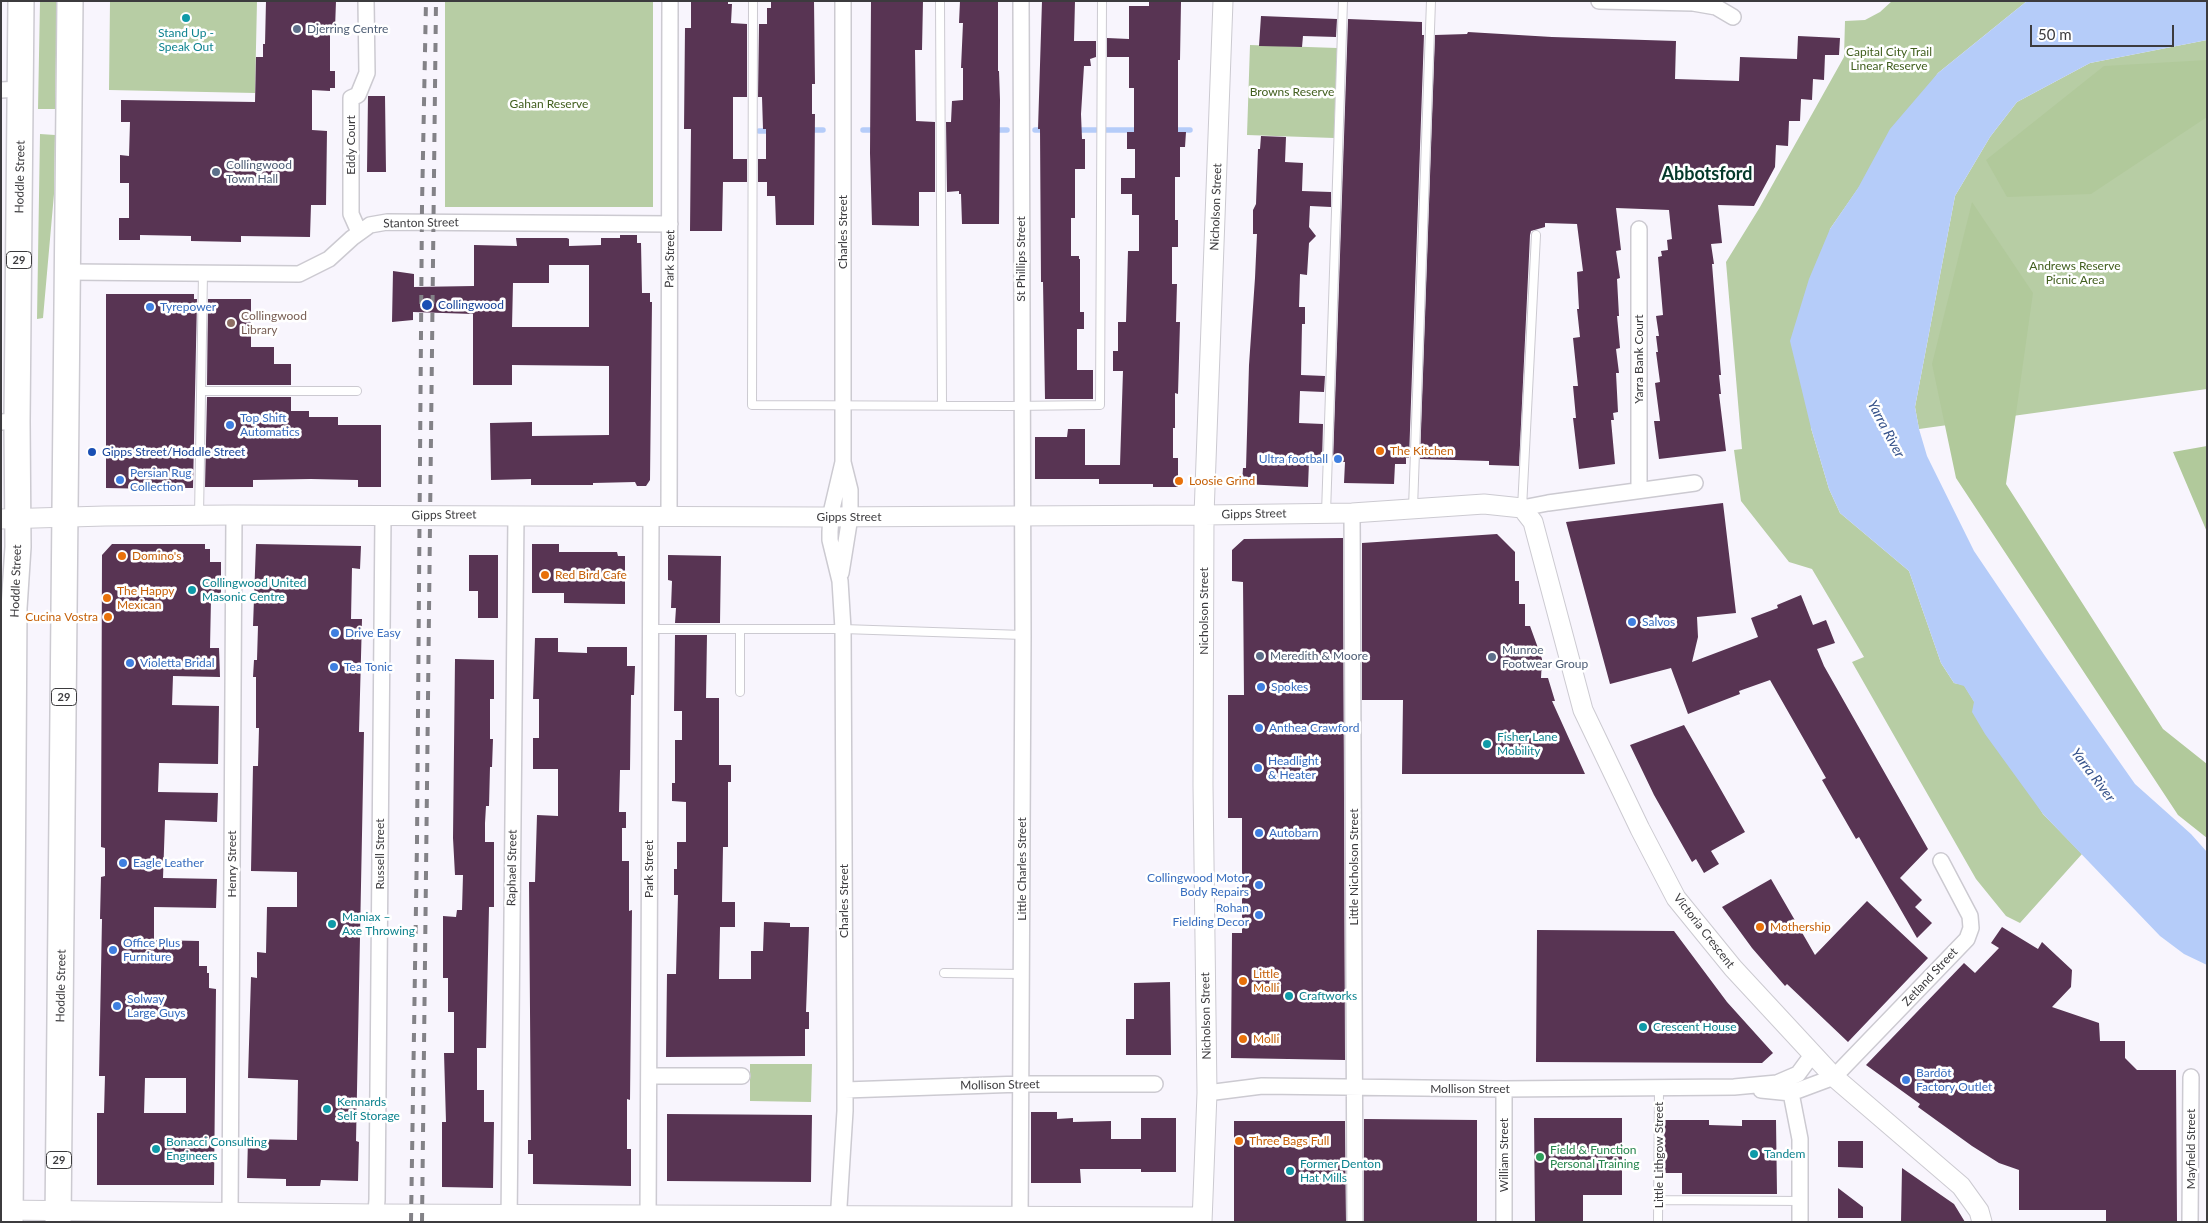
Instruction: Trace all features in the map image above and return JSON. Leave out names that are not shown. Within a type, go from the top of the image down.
[{"type":"highway","name":"Hoddle Street","points":[[7,1214],[14,617],[9,422],[11,89],[21,1]]},
{"type":"highway","name":"Hoddle Street","points":[[59,1216],[70,1]]},
{"type":"street","name":"Eddy Court","points":[[359,232],[351,214],[351,98],[358,95],[367,73],[366,1]]},
{"type":"street","name":"Park Street","points":[[648,1219],[650,629],[660,516],[668,359],[670,1]]},
{"type":"street","name":"Charles Street","points":[[840,581],[850,517],[850,490],[843,462],[842,405],[843,1]]},
{"type":"street","name":"St Phillips Street","points":[[1021,1],[1022,516]]},
{"type":"street","name":"Nicholson Street","points":[[1202,1220],[1207,1093],[1202,785],[1204,515],[1223,1]]},
{"type":"street","points":[[1599,1],[1693,3],[1716,7],[1733,17]]},
{"type":"street","name":"Stanton Street","points":[[69,272],[299,274],[330,259],[370,224],[388,222],[670,224]]},
{"type":"street","name":"Yarra Bank Court","points":[[1639,229],[1639,490]]},
{"type":"street","name":"Charles Street","points":[[838,1219],[845,1090],[843,629],[840,581],[830,540],[831,517],[843,462]]},
{"type":"street","name":"Gipps Street","points":[[10,519],[66,516],[234,515],[850,517],[1352,513],[1484,504],[1522,508],[1695,483]]},
{"type":"street","name":"Victoria Crescent","points":[[1522,508],[1533,522],[1583,710],[1640,829],[1676,898],[1720,954],[1812,1055],[1834,1077],[1961,1186],[1979,1211],[1982,1222]]},
{"type":"street","name":"Little Nicholson Street","points":[[1352,513],[1355,1222]]},
{"type":"street","name":"Henry Street","points":[[230,1213],[234,515]]},
{"type":"street","name":"Raphael Street","points":[[509,1218],[516,515]]},
{"type":"street","name":"Russell Street","points":[[375,1218],[377,1190],[383,516]]},
{"type":"street","name":"Little Charles Street","points":[[1020,1219],[1022,1084],[1022,516]]},
{"type":"street","name":"Zetland Street","points":[[1834,1077],[1966,938],[1971,928],[1970,916],[1940,861]]},
{"type":"street","name":"Mollison Street","points":[[1207,1093],[1262,1086],[1504,1089],[1734,1087],[1777,1083],[1798,1074],[1812,1055]]},
{"type":"street","points":[[649,1076],[742,1076]]},
{"type":"street","name":"Mollison Street","points":[[1734,1087],[1790,1093],[1834,1077]]},
{"type":"street","name":"Mayfield Street","points":[[2190,1222],[2191,1077]]},
{"type":"street","name":"Mollison Street","points":[[845,1090],[1022,1084],[1155,1084]]},
{"type":"street","name":"William Street","points":[[1504,1089],[1504,1222]]},
{"type":"street","points":[[1790,1093],[1800,1139],[1800,1222]]},
{"type":"street","points":[[7,1214],[59,1216],[230,1213],[375,1218],[1202,1220]]},
{"type":"lane","points":[[753,1],[752,406],[1100,405],[1102,1]]},
{"type":"lane","points":[[940,1],[942,405]]},
{"type":"lane","points":[[1326,513],[1342,1]]},
{"type":"lane","points":[[1413,508],[1431,1]]},
{"type":"lane","points":[[1522,508],[1536,234]]},
{"type":"lane","points":[[199,516],[203,273]]},
{"type":"lane","points":[[201,391],[357,391]]},
{"type":"lane","points":[[650,629],[843,629],[1023,635]]},
{"type":"lane","points":[[740,630],[740,692]]},
{"type":"lane","points":[[944,973],[1022,974]]},
{"type":"lane","name":"Little Lithgow Street","points":[[1658,1222],[1659,1089]]},
{"type":"lane","points":[[1658,1200],[1800,1201]]},
{"type":"green space","points":[[40,1],[57,1],[55,109],[38,109]]},
{"type":"green space","points":[[110,1],[257,1],[255,93],[109,90]]},
{"type":"green space","name":"Gahan Reserve","points":[[445,1],[653,1],[653,207],[445,207]]},
{"type":"green space","name":"Capital City Trail Linear Reserve","points":[[1892,1],[2027,1],[1938,73],[1830,229],[1811,428],[1829,489],[1840,513],[1909,571],[1941,663],[1954,683],[1964,685],[2043,814],[2082,854],[2020,923],[2006,916],[1976,879],[1852,662],[1864,657],[1812,569],[1789,562],[1741,501],[1734,450],[1742,449],[1726,262],[1760,207],[1844,57],[1845,21],[1865,20],[1880,12]]},
{"type":"green space","name":"Andrews Reserve Picnic Area","points":[[2207,40],[2207,389],[1919,429],[1915,407],[1955,196],[1990,137],[2017,102],[2090,63]]},
{"type":"green space","name":"Browns Reserve","points":[[1250,45],[1337,48],[1334,138],[1247,135]]},
{"type":"green space","points":[[2207,60],[2207,117],[2091,194],[2007,197],[1986,160],[2104,66]]},
{"type":"green space","points":[[40,134],[55,135],[54,194],[43,318],[37,319]]},
{"type":"green space","points":[[1972,202],[2033,293],[2006,484],[2163,729],[2207,764],[2207,838],[2178,815],[1956,478],[1932,364]]},
{"type":"green space","points":[[2207,446],[2207,532],[2173,452]]},
{"type":"green space","points":[[750,1064],[812,1064],[811,1102],[750,1101]]},
{"type":"water","name":"Yarra River","points":[[2027,1],[2207,1],[2207,40],[2090,63],[2017,102],[1990,137],[1955,196],[1915,407],[1919,429],[1927,456],[1974,551],[2045,656],[2135,784],[2191,834],[2207,852],[2207,965],[2184,954],[2160,936],[2043,814],[1985,734],[1972,712],[1974,702],[1964,686],[1954,683],[1941,663],[1909,571],[1840,513],[1829,489],[1811,428],[1790,341],[1809,279],[1830,229],[1858,188],[1890,129],[1938,73]]},
{"type":"building","name":"Collingwood Town Hall","points":[[266,1],[336,1],[335,29],[330,29],[330,71],[335,71],[335,88],[330,88],[330,91],[312,90],[312,130],[327,131],[326,205],[311,205],[310,237],[241,236],[241,242],[191,241],[191,236],[140,235],[140,240],[119,240],[119,218],[129,218],[129,183],[120,183],[120,155],[129,156],[130,122],[121,122],[121,100],[255,102],[256,57],[263,57]]},
{"type":"building","points":[[691,1],[728,1],[728,4],[732,4],[731,23],[747,24],[747,97],[733,97],[733,159],[747,159],[747,182],[723,182],[722,231],[690,231],[691,129],[684,129],[685,28],[691,28]]},
{"type":"building","points":[[771,1],[814,1],[815,84],[812,84],[812,114],[815,114],[814,225],[776,225],[775,196],[767,196],[767,182],[758,182],[758,159],[766,159],[766,129],[763,129],[762,97],[758,97],[759,24],[767,24],[767,8],[771,8]]},
{"type":"building","points":[[871,1],[923,1],[922,50],[915,50],[916,121],[935,122],[935,192],[919,192],[919,226],[872,225],[870,153]]},
{"type":"building","points":[[960,1],[998,1],[1000,100],[999,224],[962,224],[961,194],[959,194],[959,191],[947,192],[946,122],[951,122],[952,101],[963,100],[963,68],[961,68],[963,23],[959,23]]},
{"type":"building","points":[[1042,1],[1075,1],[1074,41],[1096,41],[1096,57],[1090,59],[1091,66],[1084,66],[1081,114],[1082,139],[1085,139],[1085,169],[1075,169],[1075,218],[1071,218],[1071,256],[1079,256],[1080,259],[1080,312],[1084,312],[1084,329],[1077,329],[1077,370],[1093,370],[1093,399],[1045,399],[1043,282],[1041,282],[1040,129],[1038,129]]},
{"type":"building","points":[[1149,2],[1181,2],[1180,60],[1178,60],[1178,132],[1186,132],[1185,147],[1180,147],[1180,177],[1175,177],[1175,220],[1178,220],[1178,247],[1172,247],[1172,284],[1177,284],[1176,322],[1180,322],[1178,394],[1175,393],[1175,428],[1173,428],[1173,458],[1178,458],[1178,487],[1153,487],[1153,484],[1099,484],[1099,479],[1035,479],[1035,437],[1067,437],[1068,429],[1085,429],[1085,465],[1120,465],[1123,371],[1113,371],[1113,351],[1118,351],[1118,322],[1126,322],[1128,251],[1139,251],[1139,215],[1132,215],[1132,194],[1121,194],[1121,178],[1135,178],[1135,149],[1127,149],[1127,132],[1134,132],[1134,88],[1129,88],[1129,57],[1107,57],[1107,38],[1129,39],[1129,6],[1149,6]]},
{"type":"building","points":[[1261,16],[1337,19],[1336,37],[1303,36],[1302,47],[1259,46]]},
{"type":"building","points":[[1348,19],[1422,22],[1422,35],[1424,35],[1409,458],[1406,458],[1406,464],[1395,464],[1394,484],[1344,483],[1345,462],[1333,462]]},
{"type":"building","points":[[1468,32],[1676,41],[1675,79],[1739,81],[1740,57],[1797,59],[1798,36],[1840,38],[1839,55],[1825,55],[1824,80],[1813,79],[1812,100],[1801,99],[1800,121],[1789,121],[1788,146],[1776,145],[1775,167],[1754,206],[1718,205],[1722,243],[1711,244],[1721,375],[1719,375],[1721,394],[1719,394],[1726,451],[1659,459],[1654,421],[1660,421],[1655,383],[1660,382],[1656,352],[1658,352],[1656,336],[1659,336],[1656,316],[1663,315],[1658,257],[1662,256],[1661,251],[1668,250],[1667,240],[1672,239],[1669,210],[1616,208],[1621,250],[1616,251],[1620,278],[1617,279],[1619,316],[1617,316],[1620,348],[1616,349],[1619,373],[1616,373],[1618,412],[1613,413],[1614,420],[1611,420],[1615,464],[1579,469],[1573,418],[1576,418],[1573,386],[1578,386],[1573,338],[1580,337],[1577,309],[1579,309],[1577,272],[1583,271],[1577,224],[1545,223],[1545,227],[1531,231],[1530,235],[1519,466],[1489,465],[1489,461],[1420,459],[1435,35],[1467,34]]},
{"type":"building","points":[[368,96],[385,96],[386,172],[367,172]]},
{"type":"building","points":[[1261,136],[1286,137],[1285,162],[1303,163],[1302,191],[1331,192],[1331,207],[1310,206],[1309,227],[1316,236],[1309,243],[1307,275],[1300,274],[1299,307],[1305,307],[1305,324],[1302,324],[1301,375],[1325,376],[1324,392],[1300,391],[1299,423],[1323,424],[1322,462],[1309,461],[1308,487],[1242,484],[1243,468],[1246,468],[1249,365],[1257,234],[1253,234],[1253,210],[1256,204],[1258,149],[1260,149]]},
{"type":"building","points":[[620,235],[637,235],[637,243],[641,243],[642,293],[650,293],[650,302],[652,302],[650,480],[646,486],[637,486],[635,482],[593,483],[593,485],[531,485],[531,479],[491,480],[490,423],[532,422],[532,436],[609,435],[609,366],[512,365],[512,385],[473,385],[473,314],[413,312],[413,320],[392,322],[393,271],[414,274],[414,287],[474,286],[474,245],[517,246],[516,238],[567,238],[569,239],[569,246],[601,245],[601,238],[620,238]],"holes":[[[549,265],[589,265],[589,327],[512,327],[513,283],[549,283]]]},
{"type":"building","points":[[106,294],[194,294],[194,299],[197,299],[193,488],[106,488]]},
{"type":"building","name":"Collingwood Library","points":[[208,299],[251,299],[251,347],[274,347],[274,364],[291,364],[291,385],[207,385]]},
{"type":"building","points":[[207,397],[291,397],[291,411],[309,411],[309,417],[338,417],[338,425],[381,425],[381,487],[358,487],[358,480],[311,479],[253,480],[253,487],[205,487]]},
{"type":"building","points":[[1723,503],[1736,613],[1697,617],[1698,637],[1692,662],[1758,637],[1751,618],[1778,608],[1777,605],[1801,595],[1813,625],[1826,620],[1835,643],[1817,649],[1824,666],[1928,849],[1900,878],[1922,900],[1915,907],[1932,923],[1917,938],[1859,837],[1856,839],[1822,780],[1826,778],[1770,680],[1739,691],[1740,694],[1688,714],[1671,668],[1610,684],[1566,522]]},
{"type":"building","points":[[1497,534],[1515,552],[1515,581],[1519,581],[1519,604],[1525,604],[1525,626],[1530,626],[1542,659],[1541,678],[1548,678],[1555,701],[1552,701],[1585,774],[1402,774],[1403,700],[1362,700],[1362,543]]},
{"type":"building","points":[[1343,538],[1345,1060],[1231,1058],[1232,933],[1242,933],[1242,818],[1228,818],[1228,695],[1244,695],[1243,582],[1232,581],[1232,550],[1244,539]]},
{"type":"building","points":[[112,544],[205,544],[205,549],[210,549],[210,562],[221,562],[221,598],[211,598],[210,648],[219,648],[220,677],[173,676],[172,705],[219,706],[218,764],[159,763],[158,792],[218,793],[217,822],[165,820],[163,878],[217,879],[216,908],[154,907],[154,940],[199,941],[199,966],[207,966],[209,988],[216,989],[214,1185],[97,1185],[97,1113],[104,1113],[105,1076],[99,1076],[101,877],[105,876],[105,848],[101,847],[102,555]],"holes":[[[145,1078],[186,1078],[186,1113],[144,1113]]]},
{"type":"building","points":[[256,544],[361,546],[360,569],[352,568],[351,619],[362,619],[359,732],[364,732],[356,1141],[359,1142],[358,1181],[321,1180],[320,1186],[286,1186],[286,1179],[247,1178],[248,1139],[297,1140],[298,1080],[248,1078],[251,977],[257,978],[257,952],[266,953],[267,907],[297,907],[297,872],[251,871],[253,766],[258,766],[259,728],[256,728],[256,677],[253,677],[254,660],[257,660],[258,626],[253,626]]},
{"type":"building","points":[[532,544],[559,544],[559,552],[617,552],[618,556],[625,556],[625,604],[564,603],[564,593],[532,593]]},
{"type":"building","points":[[469,555],[498,555],[498,618],[478,618],[478,591],[469,591]]},
{"type":"building","points":[[668,555],[721,556],[720,623],[675,623],[676,608],[671,608],[672,581],[668,580]]},
{"type":"building","points":[[675,635],[707,635],[706,698],[719,698],[719,765],[731,765],[731,782],[728,782],[728,847],[723,847],[722,902],[735,902],[735,927],[720,927],[719,979],[751,979],[751,951],[763,951],[764,922],[790,923],[790,927],[809,927],[806,1012],[809,1012],[809,1029],[805,1029],[805,1056],[666,1057],[667,974],[676,974],[678,895],[674,895],[674,869],[677,869],[677,842],[686,842],[686,802],[672,801],[672,783],[675,783],[675,740],[682,740],[682,711],[674,711]]},
{"type":"building","points":[[535,638],[558,638],[558,652],[587,653],[587,647],[627,647],[627,666],[635,666],[634,695],[631,695],[630,770],[620,770],[619,812],[626,812],[626,828],[622,828],[622,861],[629,861],[629,911],[632,910],[630,1100],[627,1099],[627,1149],[631,1149],[631,1186],[533,1184],[533,1154],[528,1154],[528,1140],[531,1140],[529,882],[535,882],[537,815],[558,816],[558,769],[533,769],[533,738],[539,738],[539,699],[533,699]]},
{"type":"building","points":[[455,659],[494,660],[494,699],[490,699],[490,739],[493,739],[492,767],[490,767],[489,806],[486,806],[485,842],[494,842],[494,907],[489,907],[486,1048],[477,1048],[477,1090],[484,1090],[484,1122],[494,1122],[493,1188],[442,1187],[442,1122],[446,1122],[444,1053],[454,1053],[454,1012],[448,1012],[448,978],[443,978],[443,916],[456,917],[457,910],[462,910],[463,875],[455,875],[453,838]]},
{"type":"building","points":[[1684,725],[1745,832],[1711,851],[1719,864],[1704,873],[1696,859],[1692,862],[1654,795],[1630,745]]},
{"type":"building","points":[[1771,879],[1815,955],[1867,901],[1928,958],[1848,1042],[1787,984],[1785,986],[1752,948],[1722,907]]},
{"type":"building","points":[[2002,927],[2038,949],[2042,942],[2072,970],[2071,987],[2052,1007],[2099,1023],[2100,1041],[2125,1041],[2125,1058],[2137,1070],[2176,1070],[2177,1222],[2106,1222],[2106,1210],[2019,1210],[2019,1170],[1999,1163],[1972,1146],[1918,1107],[1920,1104],[1866,1065],[1964,963],[1975,973],[1999,948],[1991,943]]},
{"type":"building","points":[[1537,930],[1674,931],[1727,1002],[1773,1053],[1762,1063],[1536,1062]]},
{"type":"building","points":[[1170,982],[1171,1055],[1126,1055],[1126,1019],[1134,1019],[1134,983]]},
{"type":"building","points":[[1031,1112],[1057,1112],[1057,1119],[1073,1118],[1073,1122],[1111,1121],[1111,1139],[1141,1139],[1141,1118],[1176,1118],[1176,1172],[1141,1172],[1141,1169],[1080,1169],[1081,1183],[1031,1183]]},
{"type":"building","points":[[667,1114],[812,1115],[811,1182],[667,1181]]},
{"type":"building","points":[[1534,1118],[1622,1118],[1622,1195],[1583,1195],[1583,1222],[1535,1222]]},
{"type":"building","points":[[1364,1119],[1477,1120],[1477,1222],[1364,1222]]},
{"type":"building","points":[[1664,1120],[1709,1120],[1709,1125],[1742,1126],[1742,1120],[1776,1120],[1777,1194],[1682,1194],[1682,1173],[1665,1173]]},
{"type":"building","name":"Former Denton Hat Mills","points":[[1234,1121],[1345,1121],[1346,1222],[1234,1222]]},
{"type":"building","points":[[1838,1141],[1863,1141],[1863,1168],[1838,1167]]},
{"type":"building","points":[[1902,1168],[1954,1204],[1965,1222],[1901,1222]]},
{"type":"building","points":[[1838,1188],[1863,1207],[1863,1218],[1838,1218]]},
{"type":"waterway","points":[[809,130],[823,130]]},
{"type":"waterway","points":[[863,130],[876,130]]},
{"type":"waterway","points":[[993,130],[1007,130]]},
{"type":"waterway","points":[[1035,130],[1047,130]]},
{"type":"waterway","points":[[1074,130],[1096,130]]},
{"type":"waterway","points":[[1106,130],[1141,130]]},
{"type":"waterway","points":[[1170,130],[1190,130]]},
{"type":"waterway","points":[[759,131],[772,131]]},
{"type":"railway","points":[[411,1222],[426,1]]},
{"type":"railway","points":[[422,1222],[436,1]]},
{"type":"place","name":"Stand Up - Speak Out","points":[[186,18]]},
{"type":"place","name":"Djerring Centre","points":[[297,29]]},
{"type":"place","name":"Collingwood Town Hall","points":[[216,172]]},
{"type":"place","name":"Collingwood","points":[[427,305]]},
{"type":"place","name":"Tyrepower","points":[[150,307]]},
{"type":"place","name":"Collingwood Library","points":[[231,323]]},
{"type":"place","name":"Top Shift Automatics","points":[[230,425]]},
{"type":"place","name":"The Kitchen","points":[[1380,451]]},
{"type":"place","name":"Gipps Street/Hoddle Street","points":[[92,452]]},
{"type":"place","name":"Ultra football","points":[[1338,459]]},
{"type":"place","name":"Persian Rug Collection","points":[[120,480]]},
{"type":"place","name":"Loosie Grind","points":[[1179,481]]},
{"type":"place","name":"Domino's","points":[[122,556]]},
{"type":"place","name":"Red Bird Cafe","points":[[545,575]]},
{"type":"place","name":"Collingwood United Masonic Centre","points":[[192,590]]},
{"type":"place","name":"The Happy Mexican","points":[[107,598]]},
{"type":"place","name":"Cucina Vostra","points":[[108,617]]},
{"type":"place","name":"Salvos","points":[[1632,622]]},
{"type":"place","name":"Drive Easy","points":[[335,633]]},
{"type":"place","name":"Meredith & Moore","points":[[1260,656]]},
{"type":"place","name":"Munroe Footwear Group","points":[[1492,657]]},
{"type":"place","name":"Violetta Bridal","points":[[130,663]]},
{"type":"place","name":"Tea Tonic","points":[[334,667]]},
{"type":"place","name":"Spokes","points":[[1261,687]]},
{"type":"place","name":"Anthea Crawford","points":[[1259,728]]},
{"type":"place","name":"Fisher Lane Mobility","points":[[1487,744]]},
{"type":"place","name":"Headlight & Heater","points":[[1258,768]]},
{"type":"place","name":"Autobarn","points":[[1259,833]]},
{"type":"place","name":"Eagle Leather","points":[[123,863]]},
{"type":"place","name":"Collingwood Motor Body Repairs","points":[[1259,885]]},
{"type":"place","name":"Rohan Fielding Decor","points":[[1259,915]]},
{"type":"place","name":"Maniax – Axe Throwing","points":[[332,924]]},
{"type":"place","name":"Mothership","points":[[1760,927]]},
{"type":"place","name":"Office Plus Furniture","points":[[113,950]]},
{"type":"place","name":"Little Molli","points":[[1243,981]]},
{"type":"place","name":"Craftworks","points":[[1289,996]]},
{"type":"place","name":"Solway Large Guys","points":[[117,1006]]},
{"type":"place","name":"Crescent House","points":[[1643,1027]]},
{"type":"place","name":"Molli","points":[[1243,1039]]},
{"type":"place","name":"Bardōt Factory Outlet","points":[[1906,1080]]},
{"type":"place","name":"Kennards Self Storage","points":[[327,1109]]},
{"type":"place","name":"Three Bags Full","points":[[1239,1141]]},
{"type":"place","name":"Bonacci Consulting Engineers","points":[[156,1149]]},
{"type":"place","name":"Tandem","points":[[1754,1154]]},
{"type":"place","name":"Field & Function Personal Training","points":[[1540,1157]]},
{"type":"place","name":"Former Denton Hat Mills","points":[[1290,1171]]},
{"type":"district","name":"Abbotsford","points":[[1707,174]]}]
